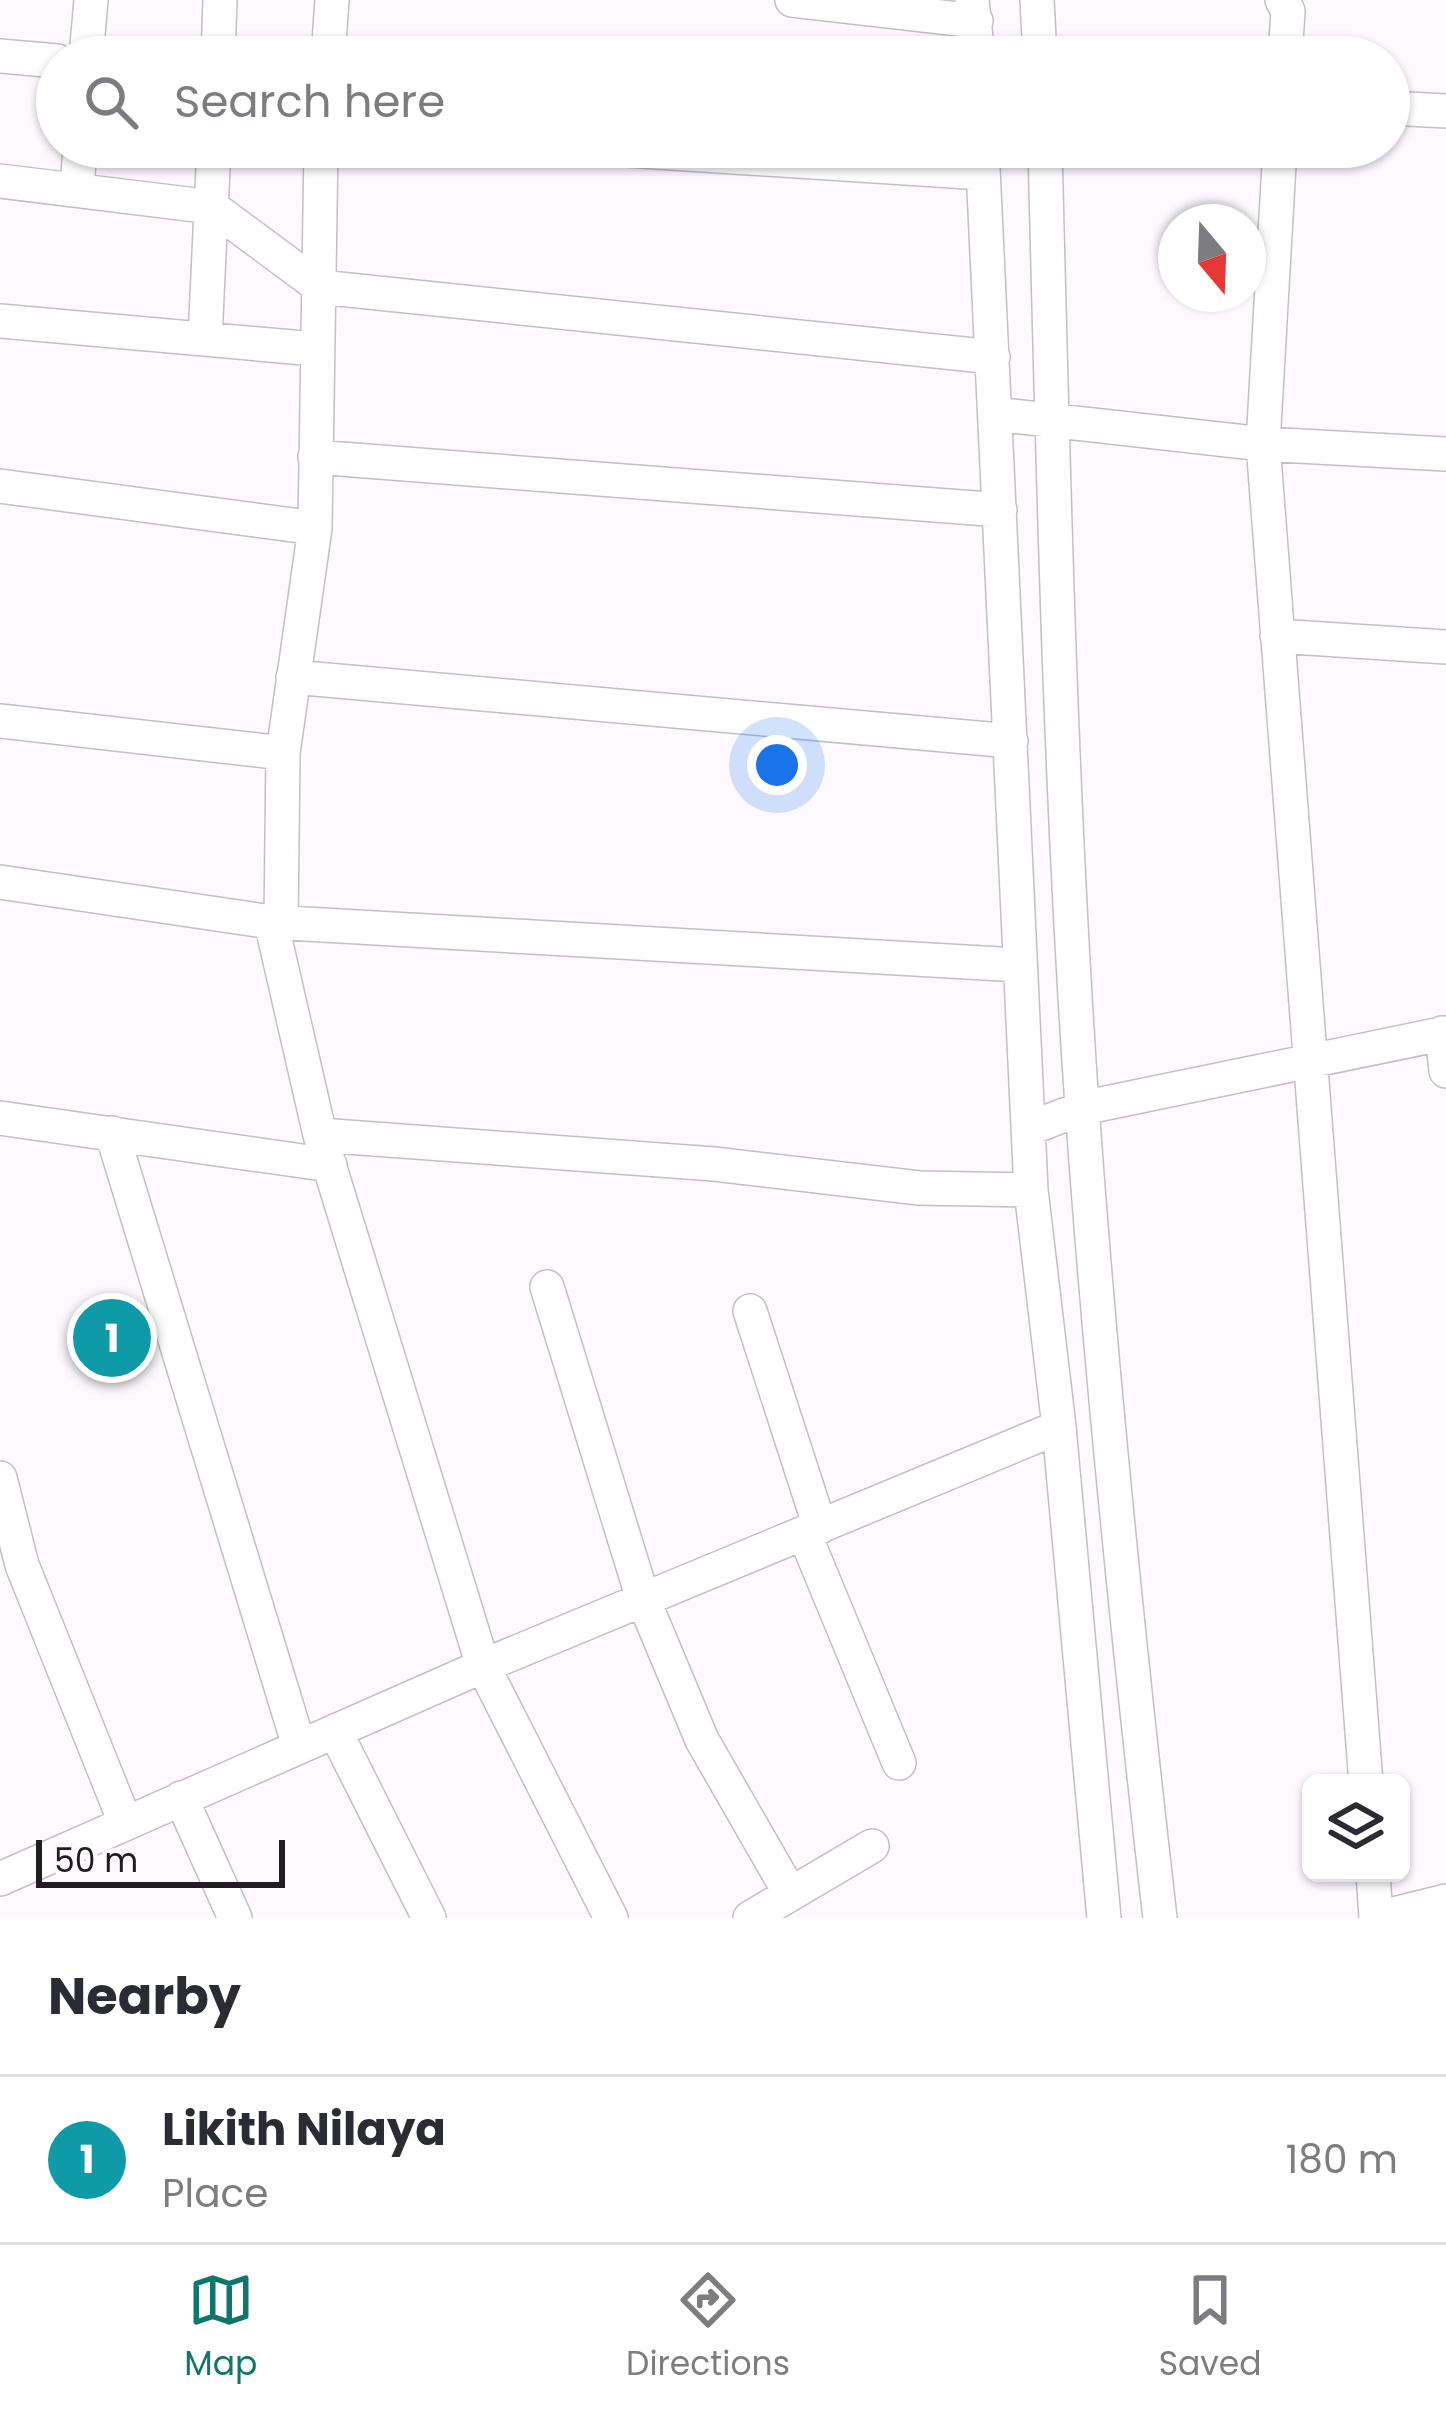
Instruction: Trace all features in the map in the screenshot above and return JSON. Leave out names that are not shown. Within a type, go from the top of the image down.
[{"type":"street","points":[[88,36],[91,0]]},
{"type":"street","points":[[219,36],[220,0]]},
{"type":"street","points":[[329,36],[332,0]]},
{"type":"street","points":[[793,0],[974,10]]},
{"type":"street","points":[[1037,0],[1039,36]]},
{"type":"street","points":[[1282,0],[1288,11],[1286,36]]},
{"type":"street","points":[[0,56],[36,59]]},
{"type":"street","points":[[1410,109],[1446,111]]},
{"type":"street","points":[[77,189],[78,168]]},
{"type":"street","points":[[205,339],[213,168]]},
{"type":"street","points":[[322,168],[315,528],[283,753],[276,922],[325,1150],[483,1666],[611,1918]]},
{"type":"street","points":[[983,168],[1019,964],[1031,1128],[1030,1190],[1060,1427],[1104,1918]]},
{"type":"street","points":[[1046,168],[1059,674],[1082,1108],[1132,1676],[1160,1918]]},
{"type":"street","points":[[1279,168],[1263,444],[1365,1774]]},
{"type":"street","points":[[0,181],[212,207],[320,287],[993,356]]},
{"type":"street","points":[[0,321],[315,349]]},
{"type":"street","points":[[995,414],[1263,444],[1446,454]]},
{"type":"street","points":[[315,457],[1000,510]]},
{"type":"street","points":[[0,486],[315,528]]},
{"type":"street","points":[[1277,636],[1446,647]]},
{"type":"street","points":[[292,677],[1012,741]]},
{"type":"street","points":[[0,721],[283,753]]},
{"type":"street","points":[[0,882],[276,922],[1019,964]]},
{"type":"street","points":[[1031,1128],[1082,1108],[1444,1033],[1446,1071]]},
{"type":"street","points":[[0,1118],[112,1133],[325,1150],[714,1164],[919,1188],[1030,1190]]},
{"type":"street","points":[[112,1133],[299,1746]]},
{"type":"street","points":[[547,1287],[643,1599],[701,1740],[790,1893]]},
{"type":"street","points":[[750,1311],[812,1530],[899,1763]]},
{"type":"street","points":[[0,1879],[483,1666],[1060,1427]]},
{"type":"street","points":[[0,1478],[11,1569],[125,1822]]},
{"type":"street","points":[[335,1731],[429,1918]]},
{"type":"street","points":[[181,1798],[235,1918]]},
{"type":"street","points":[[750,1918],[872,1846]]},
{"type":"street","points":[[1374,1882],[1377,1918],[1446,1901]]},
{"type":"building","points":[[137,1305],[153,1345],[86,1372],[70,1332]]},
{"type":"place","name":"Likith Nilaya","points":[[112,1338]]}]
